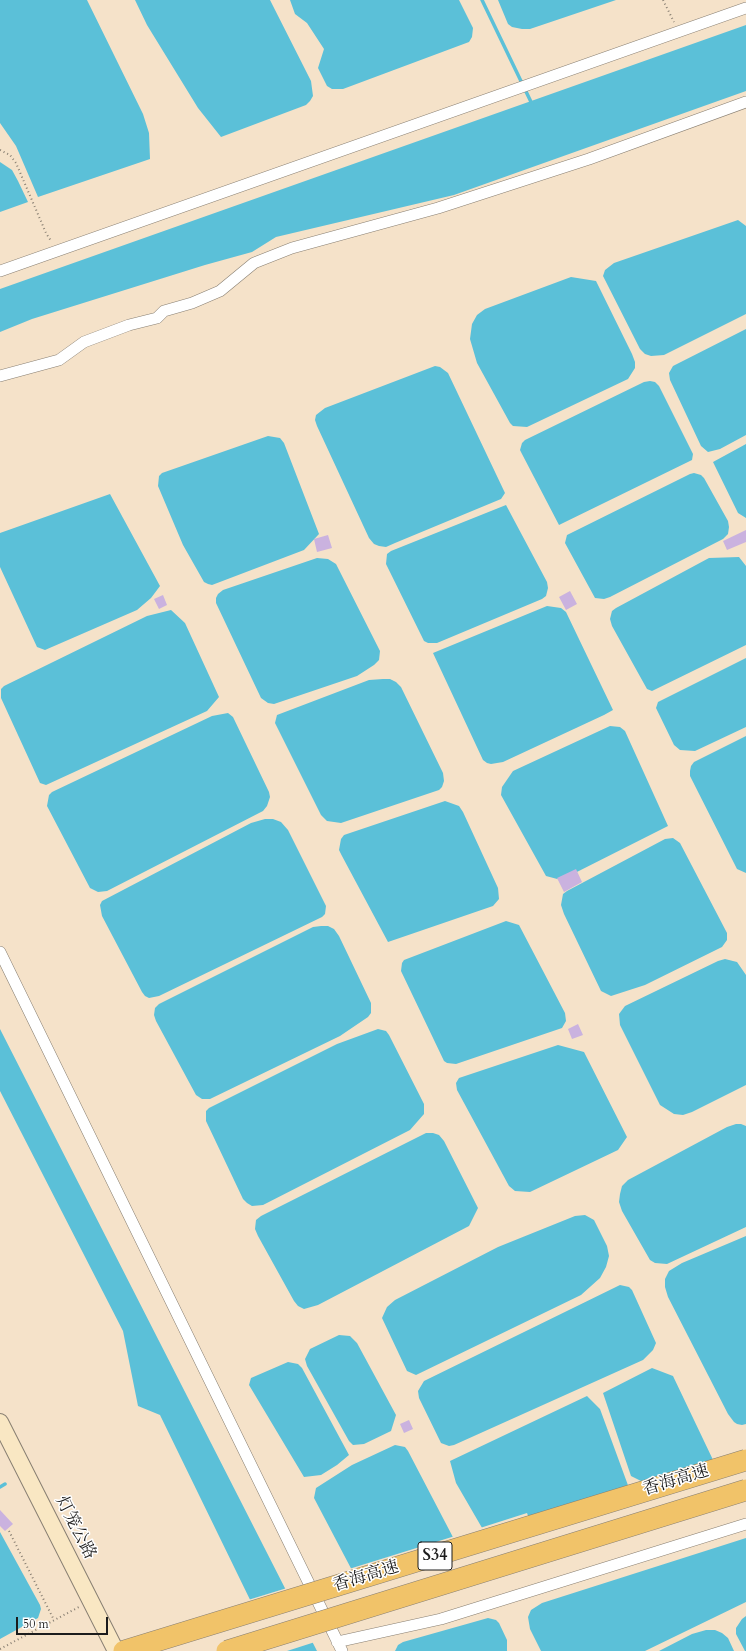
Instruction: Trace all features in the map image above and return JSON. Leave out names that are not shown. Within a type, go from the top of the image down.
[{"type":"highway","name":"香海高速","points":[[124,1651],[746,1460]]},
{"type":"highway","name":"香海高速","points":[[227,1651],[746,1490]]},
{"type":"street","points":[[0,271],[746,8]]},
{"type":"street","points":[[0,376],[59,360],[84,342],[129,325],[157,318],[164,312],[192,303],[220,291],[254,263],[292,248],[438,208],[589,159],[746,102]]},
{"type":"street","points":[[0,952],[340,1647],[441,1619],[746,1524]]},
{"type":"street","name":"灯笼公路","points":[[0,1422],[116,1651]]},
{"type":"path","points":[[663,0],[678,32]]},
{"type":"path","points":[[0,150],[10,155],[16,163],[46,233],[57,252]]},
{"type":"path","points":[[9,1531],[54,1620]]},
{"type":"path","points":[[0,1649],[90,1601]]},
{"type":"water","points":[[0,0],[87,0],[143,114],[149,133],[150,159],[38,197],[16,146],[0,123]]},
{"type":"water","points":[[135,0],[270,0],[311,81],[313,96],[306,105],[221,137],[198,108],[147,25]]},
{"type":"water","points":[[290,0],[459,0],[473,28],[472,37],[469,42],[343,89],[332,89],[327,86],[318,68],[324,49],[307,23],[295,14]]},
{"type":"water","points":[[498,0],[616,0],[530,29],[522,29],[512,27],[508,24]]},
{"type":"water","points":[[746,25],[746,91],[454,195],[276,237],[252,252],[205,265],[32,319],[0,332],[0,289]]},
{"type":"water","points":[[0,162],[12,170],[28,202],[0,212]]},
{"type":"water","points":[[738,220],[746,226],[746,314],[664,355],[651,356],[645,354],[640,349],[603,276],[605,270],[614,263]]},
{"type":"water","points":[[571,277],[596,281],[632,354],[635,362],[635,368],[628,379],[527,427],[513,426],[477,363],[470,339],[472,324],[477,315],[485,309]]},
{"type":"water","points":[[746,329],[746,435],[720,449],[708,452],[701,446],[670,380],[669,373],[673,366]]},
{"type":"water","points":[[435,366],[440,367],[448,373],[505,493],[501,499],[386,547],[379,546],[374,544],[369,538],[317,426],[315,420],[316,415],[325,408]]},
{"type":"water","points":[[644,382],[655,382],[659,386],[693,454],[692,460],[559,525],[520,450],[522,443],[525,440]]},
{"type":"water","points":[[268,436],[280,438],[284,443],[319,534],[304,550],[212,585],[208,584],[204,582],[183,545],[158,486],[159,476],[162,473]]},
{"type":"water","points":[[746,444],[746,518],[738,513],[713,462]]},
{"type":"water","points":[[694,473],[701,475],[704,478],[728,521],[728,534],[723,539],[610,597],[604,599],[595,598],[565,543],[567,535]]},
{"type":"water","points":[[110,494],[160,586],[151,598],[137,610],[45,650],[37,647],[0,567],[0,533]]},
{"type":"water","points":[[506,505],[547,582],[548,588],[546,596],[437,643],[428,643],[424,641],[386,564],[387,554],[391,551]]},
{"type":"water","points":[[739,557],[746,566],[746,645],[652,691],[647,689],[612,626],[610,619],[612,611],[709,558]]},
{"type":"water","points":[[317,558],[328,559],[336,564],[380,651],[379,660],[357,676],[274,704],[268,703],[261,698],[216,603],[216,598],[223,590]]},
{"type":"water","points":[[547,606],[561,608],[566,612],[613,710],[503,762],[491,764],[487,763],[483,760],[433,653]]},
{"type":"water","points":[[171,610],[185,623],[219,697],[207,711],[46,785],[40,783],[1,698],[1,689],[4,686],[147,616]]},
{"type":"water","points":[[746,658],[746,727],[695,751],[680,750],[674,745],[656,708],[658,702]]},
{"type":"water","points":[[390,679],[401,687],[443,773],[444,781],[442,787],[439,790],[341,823],[327,821],[321,815],[275,723],[277,715],[369,680]]},
{"type":"water","points":[[228,713],[233,717],[269,792],[270,797],[267,806],[263,811],[107,891],[98,892],[90,888],[47,806],[49,795],[52,792],[212,716]]},
{"type":"water","points":[[610,726],[620,727],[625,731],[668,826],[561,880],[546,876],[501,795],[502,787],[513,771]]},
{"type":"water","points":[[746,736],[746,873],[737,869],[690,776],[690,771],[694,762]]},
{"type":"water","points":[[445,801],[459,806],[463,812],[498,888],[499,899],[493,906],[388,942],[339,850],[341,839],[344,835]]},
{"type":"water","points":[[265,819],[273,819],[281,822],[288,830],[326,906],[325,914],[322,917],[159,996],[149,998],[145,996],[102,916],[100,905],[102,901],[251,823]]},
{"type":"water","points":[[673,838],[680,843],[727,933],[727,940],[722,947],[645,985],[611,996],[601,991],[564,914],[561,905],[563,894],[665,839]]},
{"type":"water","points":[[506,921],[519,925],[565,1013],[566,1021],[562,1028],[456,1064],[447,1063],[444,1061],[401,971],[402,963],[404,960]]},
{"type":"water","points":[[328,926],[334,929],[339,936],[371,1003],[371,1013],[368,1017],[340,1036],[210,1099],[202,1099],[196,1095],[156,1021],[154,1015],[155,1008],[159,1004],[313,927]]},
{"type":"water","points":[[725,959],[737,962],[746,975],[746,1085],[692,1112],[683,1115],[674,1114],[660,1105],[620,1025],[619,1014],[625,1006]]},
{"type":"water","points":[[0,1029],[317,1651],[275,1651],[160,1415],[138,1406],[123,1331],[0,1091]]},
{"type":"water","points":[[378,1029],[386,1031],[389,1035],[424,1104],[424,1114],[410,1130],[263,1205],[252,1206],[247,1203],[243,1199],[206,1121],[206,1111],[209,1108],[337,1044]]},
{"type":"water","points":[[558,1045],[584,1052],[627,1137],[618,1150],[530,1192],[515,1191],[509,1186],[457,1090],[456,1083],[459,1078]]},
{"type":"water","points":[[736,1124],[746,1126],[746,1227],[667,1264],[655,1263],[650,1260],[622,1211],[619,1202],[622,1186],[628,1180],[727,1127]]},
{"type":"water","points":[[426,1133],[439,1135],[444,1141],[478,1208],[469,1226],[318,1305],[304,1309],[298,1306],[258,1236],[255,1229],[256,1220],[261,1216]]},
{"type":"water","points":[[585,1215],[594,1220],[607,1246],[609,1256],[606,1267],[600,1278],[581,1295],[416,1375],[407,1371],[382,1318],[387,1307],[395,1300],[498,1247],[575,1216]]},
{"type":"water","points":[[746,1236],[746,1424],[742,1425],[734,1422],[728,1414],[668,1297],[665,1287],[665,1279],[669,1271],[682,1263]]},
{"type":"water","points":[[620,1285],[629,1287],[632,1290],[656,1343],[653,1350],[643,1360],[454,1445],[449,1446],[441,1443],[419,1398],[418,1391],[424,1381]]},
{"type":"water","points":[[339,1335],[350,1336],[357,1343],[396,1415],[391,1431],[364,1444],[353,1445],[349,1441],[307,1366],[305,1359],[310,1349]]},
{"type":"water","points":[[288,1362],[298,1364],[302,1368],[349,1455],[321,1475],[304,1477],[249,1385],[251,1378]]},
{"type":"water","points":[[652,1368],[673,1376],[714,1462],[643,1482],[631,1476],[603,1393]]},
{"type":"water","points":[[587,1396],[600,1409],[629,1488],[485,1533],[456,1483],[450,1461]]},
{"type":"water","points":[[395,1445],[405,1447],[408,1451],[456,1543],[355,1576],[314,1498],[316,1488],[352,1465]]},
{"type":"water","points":[[0,1532],[41,1609],[38,1618],[0,1639]]},
{"type":"water","points":[[746,1538],[746,1602],[645,1651],[541,1651],[530,1629],[528,1617],[531,1610],[542,1603]]},
{"type":"water","points":[[746,1616],[745,1651],[736,1634],[736,1628]]},
{"type":"water","points":[[488,1618],[496,1620],[499,1623],[507,1640],[507,1651],[395,1651],[398,1645],[403,1642]]},
{"type":"water","points":[[706,1630],[715,1630],[722,1633],[728,1638],[734,1651],[659,1651],[692,1634]]},
{"type":"pier","points":[[527,1513],[530,1521],[484,1534],[480,1528]]},
{"type":"pier","points":[[455,1536],[458,1542],[353,1577],[349,1569]]},
{"type":"pier","points":[[287,1588],[315,1642],[287,1651],[273,1651],[248,1600]]},
{"type":"building","points":[[746,530],[746,542],[727,550],[723,541]]},
{"type":"building","points":[[328,535],[332,548],[317,552],[314,539]]},
{"type":"building","points":[[570,591],[577,604],[566,610],[559,597]]},
{"type":"building","points":[[163,595],[167,605],[159,609],[154,599]]},
{"type":"building","points":[[576,869],[582,882],[564,892],[557,878]]},
{"type":"building","points":[[578,1024],[583,1035],[572,1039],[568,1029]]},
{"type":"building","points":[[409,1420],[413,1429],[404,1433],[400,1424]]},
{"type":"building","points":[[0,1510],[13,1524],[5,1531],[0,1526]]},
{"type":"waterway","points":[[482,0],[532,104]]},
{"type":"waterway","points":[[0,1487],[5,1484]]}]
